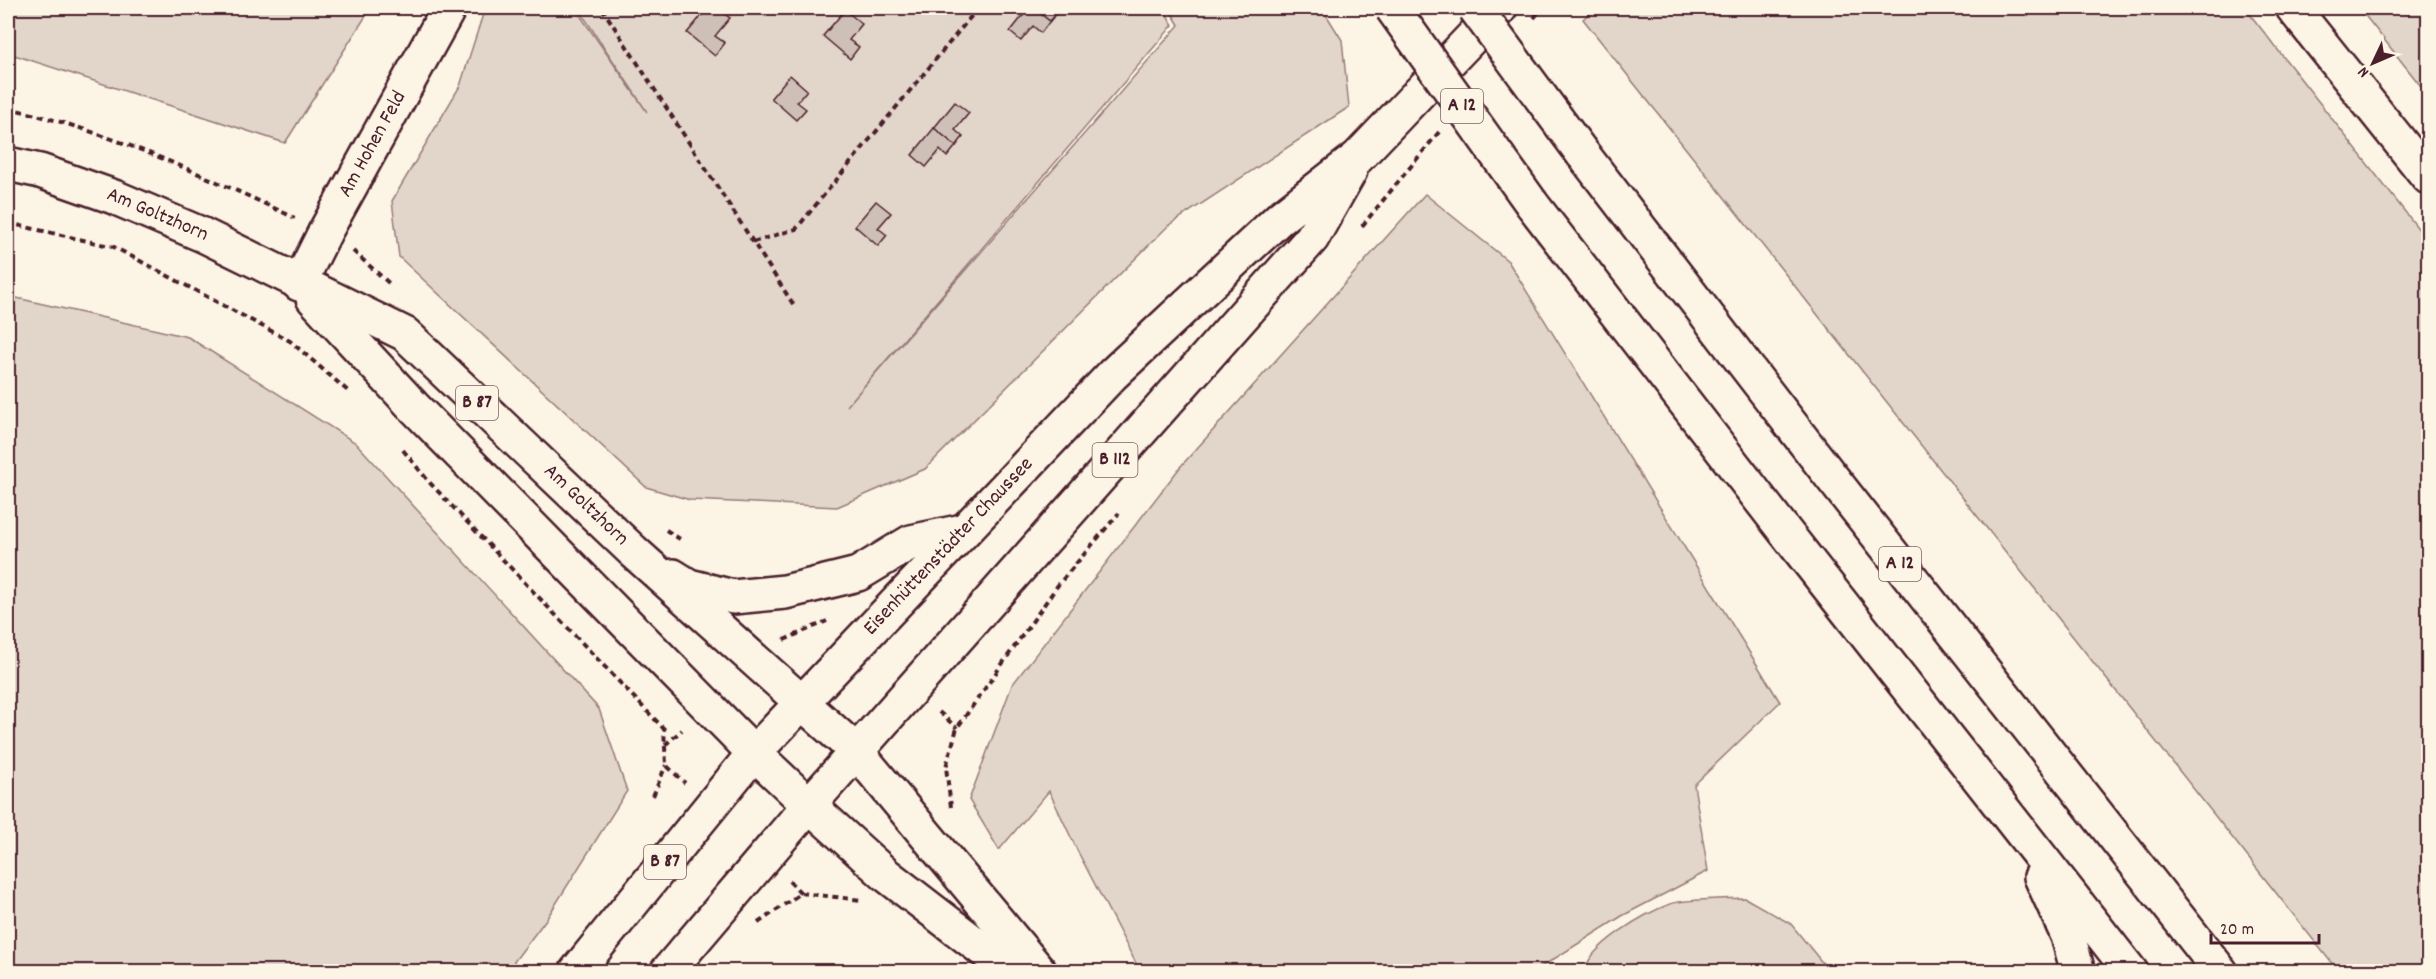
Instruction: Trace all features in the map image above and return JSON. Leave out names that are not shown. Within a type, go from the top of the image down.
[{"type":"main road","name":"Am Hohen Feld","points":[[299,284],[325,232],[450,8]]},
{"type":"main road","name":"A 12","points":[[1392,8],[1532,204],[2131,972]]},
{"type":"main road","name":"A 12","points":[[1475,8],[1582,153],[1826,470],[2221,972]]},
{"type":"main road","name":"Eisenhüttenstädter Chaussee","points":[[576,972],[754,753],[1113,374],[1280,219],[1358,157],[1500,8]]},
{"type":"main road","points":[[2293,8],[2428,177]]},
{"type":"main road","name":"Eisenhüttenstädter Chaussee","points":[[668,972],[808,805],[1312,238],[1358,157]]},
{"type":"main road","name":"Am Goltzhorn","points":[[8,164],[40,171],[114,197],[203,235],[405,334],[633,551],[856,752],[1040,972]]},
{"type":"main road","name":"Am Goltzhorn","points":[[299,284],[413,406],[754,753],[885,874],[1012,972]]},
{"type":"main road","points":[[633,551],[689,586],[733,597],[785,592],[818,585],[858,573],[911,542],[963,531]]},
{"type":"main road","points":[[2021,832],[2067,936],[2078,972]]},
{"type":"path","points":[[602,8],[795,307]]},
{"type":"path","points":[[753,242],[796,229],[978,8]]},
{"type":"path","points":[[8,108],[40,115],[127,143],[325,232]]},
{"type":"path","points":[[8,223],[114,247],[290,341],[352,395]]},
{"type":"path","points":[[400,447],[430,483],[664,729],[666,765],[653,796]]},
{"type":"path","points":[[666,765],[709,806]]},
{"type":"path","points":[[764,856],[801,894]]},
{"type":"shaded area","points":[[8,8],[371,8],[285,143],[8,53]]},
{"type":"shaded area","points":[[485,8],[575,8],[647,112],[578,8],[1163,8],[1173,25],[847,406],[1179,25],[1169,8],[1322,8],[1342,40],[1349,107],[1169,225],[925,469],[837,507],[690,500],[646,487],[399,257],[392,201],[460,86]]},
{"type":"shaded area","points":[[1595,8],[2245,8],[2428,241],[2428,971],[2338,971],[1583,19]]},
{"type":"shaded area","points":[[2359,8],[2428,8],[2428,95]]},
{"type":"shaded area","points":[[1425,194],[1508,261],[1780,702],[1694,785],[1708,871],[1622,916],[1535,971],[1140,971],[1049,791],[999,850],[969,800],[1012,685],[1181,466]]},
{"type":"shaded area","points":[[8,296],[188,337],[356,443],[599,709],[627,791],[547,918],[507,971],[8,971]]},
{"type":"shaded area","points":[[1745,898],[1791,924],[1829,971],[1585,971],[1589,961],[1607,941],[1634,922],[1660,908],[1685,901]]},
{"type":"building","points":[[708,8],[716,8],[730,18],[715,36],[725,43],[715,56],[687,33]]},
{"type":"building","points":[[1029,8],[1033,8],[1050,21],[1041,33],[1033,26],[1021,41],[1010,32]]},
{"type":"building","points":[[1033,8],[1050,8],[1057,13],[1050,21]]},
{"type":"building","points":[[845,10],[862,24],[849,40],[859,47],[850,59],[823,36]]},
{"type":"building","points":[[790,75],[807,90],[797,102],[806,109],[796,120],[771,98]]},
{"type":"building","points":[[955,102],[969,113],[955,130],[963,137],[956,146],[934,128]]},
{"type":"building","points":[[934,128],[956,146],[947,157],[940,150],[926,167],[912,155]]},
{"type":"building","points":[[876,201],[891,213],[878,228],[887,235],[878,246],[855,226]]}]
